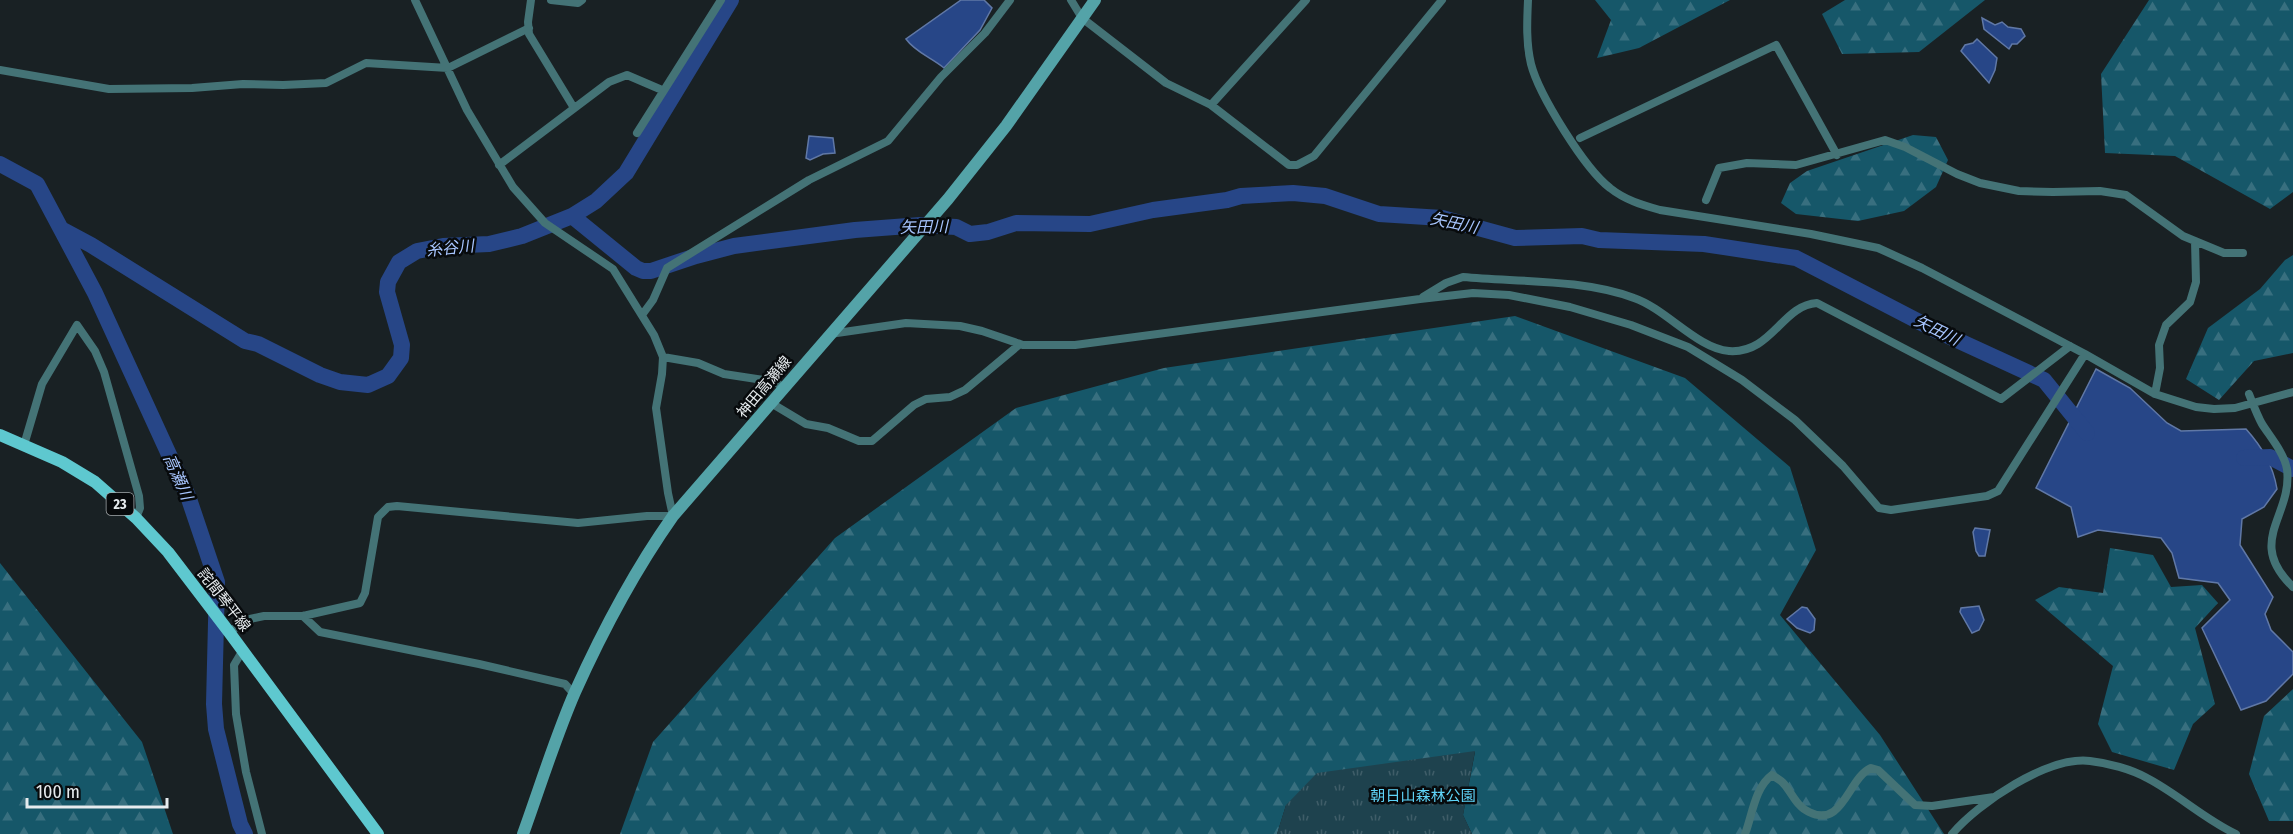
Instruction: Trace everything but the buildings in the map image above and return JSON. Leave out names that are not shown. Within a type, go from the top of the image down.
[{"type":"main road","name":"神田高瀬線","points":[[523,834],[574,694],[602,636],[654,543],[674,516],[829,334],[948,199],[1006,126],[1095,0]]},
{"type":"main road","name":"詫間琴平線","points":[[0,435],[62,462],[95,482],[136,518],[168,552],[212,609],[378,834]]},
{"type":"street","points":[[229,632],[250,618],[303,616],[354,606],[363,599],[378,517],[388,507],[578,523],[647,516],[674,516],[668,493],[656,408],[663,357],[642,315],[613,270],[540,219],[513,187],[467,110],[415,0]]},
{"type":"street","points":[[531,0],[530,34],[574,108]]},
{"type":"street","points":[[551,0],[578,3],[582,0]]},
{"type":"street","points":[[637,133],[662,90],[722,0]]},
{"type":"street","points":[[642,315],[653,300],[667,268],[808,180],[888,141],[941,77],[985,33],[1010,0]]},
{"type":"street","points":[[1071,0],[1082,18],[1166,83],[1211,105],[1289,165],[1298,165],[1314,156],[1442,0]]},
{"type":"street","points":[[1211,105],[1306,0]]},
{"type":"street","points":[[1528,0],[1528,45],[1540,89],[1552,111],[1593,170],[1607,186],[1623,197],[1640,205],[1660,210],[1811,234],[1878,248],[1922,268],[2070,346],[2155,394],[2196,407],[2214,409],[2253,403],[2293,392]]},
{"type":"street","points":[[0,70],[109,89],[326,83],[366,63],[447,68],[529,28]]},
{"type":"street","points":[[1580,138],[1776,45],[1837,155]]},
{"type":"street","points":[[500,165],[609,82],[627,75],[662,90]]},
{"type":"street","points":[[1706,200],[1719,168],[1747,163],[1796,165],[1885,140],[1905,147],[1957,174],[1980,183],[2019,191],[2100,191],[2126,195],[2183,236],[2224,253],[2243,253]]},
{"type":"street","points":[[2155,394],[2160,368],[2159,345],[2166,325],[2190,302],[2196,282],[2195,241]]},
{"type":"street","points":[[1420,299],[1446,283],[1463,277],[1580,286],[1634,298],[1657,309],[1709,346],[1728,351],[1746,350],[1763,342],[1804,303],[1817,303],[2001,399],[2070,346]]},
{"type":"street","points":[[829,334],[906,323],[960,326],[1020,344],[1075,345],[1420,299],[1473,293],[1509,295],[1570,307],[1631,325],[1688,347],[1742,380],[1796,420],[1843,466],[1879,507],[1891,510],[1988,496],[1998,491],[2085,354]]},
{"type":"street","points":[[24,445],[42,384],[77,325],[95,351],[104,372],[139,496],[140,508],[136,518]]},
{"type":"street","points":[[771,403],[806,424],[828,428],[859,441],[872,441],[914,405],[926,399],[950,397],[965,390],[1020,344]]},
{"type":"street","points":[[663,357],[698,363],[724,374],[776,382],[783,388]]},
{"type":"street","points":[[2249,394],[2262,424],[2274,440],[2287,469],[2287,486],[2272,537],[2272,550],[2278,570],[2293,587]]},
{"type":"street","points":[[303,616],[320,632],[565,684],[574,694]]},
{"type":"street","points":[[243,650],[234,665],[236,714],[246,772],[262,834]]},
{"type":"street","points":[[1952,834],[1964,820],[2008,788],[2044,770],[2062,764],[2089,760],[2126,769],[2146,777],[2211,821],[2236,834]]},
{"type":"street","points":[[1745,834],[1761,789],[1766,780],[1772,776],[1783,783],[1806,812],[1819,816],[1833,813],[1840,807],[1859,776],[1871,768],[1878,770],[1915,804],[1932,806],[1994,797]]},
{"type":"green space","points":[[1595,0],[1730,0],[1639,48],[1597,58],[1611,20]]},
{"type":"green space","points":[[1845,0],[1985,0],[1919,52],[1842,54],[1822,14]]},
{"type":"green space","points":[[2149,0],[2293,0],[2293,192],[2270,209],[2175,156],[2105,153],[2101,74]]},
{"type":"green space","points":[[1913,135],[1936,137],[1948,160],[1936,187],[1904,211],[1858,221],[1796,214],[1781,203],[1790,183],[1807,171]]},
{"type":"green space","points":[[2293,255],[2293,353],[2254,361],[2219,400],[2186,379],[2208,328],[2260,289],[2285,260]]},
{"type":"green space","points":[[1515,316],[1685,378],[1790,467],[1816,550],[1780,615],[1880,735],[1944,834],[1472,834],[1463,815],[1475,752],[1286,805],[1277,834],[620,834],[653,742],[835,538],[1016,408],[1164,368]]},
{"type":"green space","points":[[2110,548],[2153,555],[2171,587],[2202,585],[2218,603],[2195,628],[2215,704],[2193,724],[2174,770],[2112,752],[2098,724],[2113,666],[2035,600],[2059,587],[2103,593]]},
{"type":"green space","points":[[0,563],[142,742],[173,834],[0,834]]},
{"type":"green space","points":[[2293,689],[2293,821],[2269,821],[2249,774],[2264,716]]},
{"type":"green space","name":"朝日山森林公園","points":[[1475,751],[1463,815],[1472,834],[1277,834],[1286,805],[1317,773]]},
{"type":"water","points":[[961,0],[984,0],[992,8],[980,30],[944,68],[906,39]]},
{"type":"water","points":[[1982,18],[1995,25],[2002,22],[2008,27],[2021,29],[2025,36],[2017,44],[2012,44],[2009,49],[1984,29]]},
{"type":"water","points":[[1977,39],[1997,58],[1989,83],[1961,51],[1965,45]]},
{"type":"water","points":[[809,136],[833,138],[835,153],[823,154],[810,160],[806,158]]},
{"type":"water","points":[[2096,369],[2130,388],[2167,423],[2181,431],[2246,429],[2266,457],[2277,489],[2264,507],[2242,519],[2240,545],[2273,597],[2265,614],[2271,630],[2293,652],[2293,674],[2266,701],[2241,710],[2202,628],[2230,600],[2218,583],[2179,578],[2172,553],[2161,538],[2098,530],[2078,537],[2071,507],[2036,488]]},
{"type":"water","points":[[1975,528],[1990,530],[1985,556],[1979,556],[1976,551],[1973,532]]},
{"type":"water","points":[[1979,606],[1984,620],[1979,630],[1972,633],[1960,612],[1961,608]]},
{"type":"water","points":[[1802,607],[1807,608],[1815,619],[1814,630],[1810,633],[1797,628],[1787,619]]},
{"type":"waterway","name":"糸谷川","points":[[63,230],[245,341],[258,344],[320,375],[340,382],[368,385],[388,376],[401,358],[402,345],[387,292],[388,282],[399,262],[417,251],[443,246],[489,244],[522,236],[572,216],[596,201],[626,173],[731,0]]},
{"type":"waterway","name":"高瀬川","points":[[0,164],[37,184],[95,293],[188,496],[217,582],[214,704],[216,729],[240,824],[245,834]]},
{"type":"waterway","name":"矢田川","points":[[572,216],[636,268],[643,271],[651,271],[734,246],[855,230],[921,225],[956,227],[970,234],[988,232],[1016,223],[1090,224],[1153,210],[1241,196],[1293,193],[1325,196],[1379,214],[1442,218],[1515,238],[1582,236],[1599,240],[1704,244],[1796,258],[1933,329],[2044,380],[2087,433]]},
{"type":"waterway","name":"矢田川","points":[[2244,458],[2270,457],[2293,469]]}]
